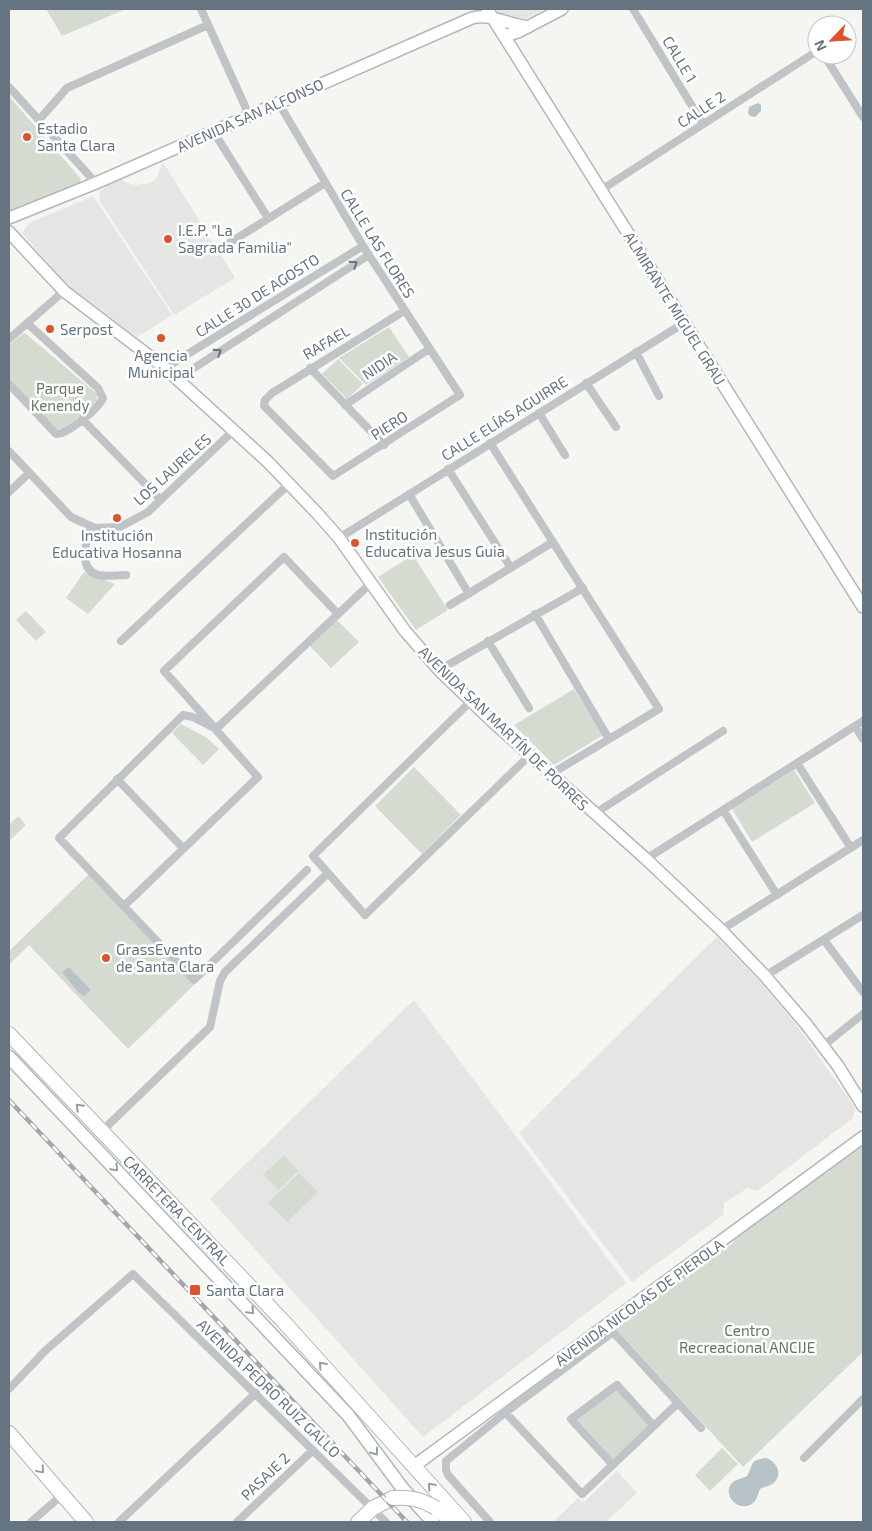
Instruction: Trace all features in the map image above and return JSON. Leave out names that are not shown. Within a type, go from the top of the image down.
[{"type":"highway","name":"CARRETERA CENTRAL","points":[[9,1034],[283,1321],[464,1522]]},
{"type":"highway","points":[[9,1433],[86,1522]]},
{"type":"highway","points":[[358,1522],[373,1508],[393,1498],[406,1497],[421,1500],[436,1508],[453,1522]]},
{"type":"main road","name":"CARRETERA CENTRAL","points":[[9,1057],[348,1415],[402,1489],[434,1522]]},
{"type":"street","points":[[201,9],[249,115]]},
{"type":"street","points":[[504,36],[518,32],[562,9]]},
{"type":"street","name":"CALLE 1","points":[[633,9],[703,124]]},
{"type":"street","points":[[489,13],[528,26]]},
{"type":"street","name":"ALMIRANTE MIGUEL GRAU","points":[[489,13],[863,607]]},
{"type":"street","name":"AVENIDA SAN ALFONSO","points":[[9,218],[96,183],[472,18],[489,13]]},
{"type":"street","points":[[39,120],[66,88],[208,24]]},
{"type":"street","name":"CALLE 2","points":[[601,190],[807,57]]},
{"type":"street","points":[[830,65],[863,117]]},
{"type":"street","points":[[9,87],[96,183]]},
{"type":"street","name":"CALLE LAS FLORES","points":[[278,102],[363,246],[460,395]]},
{"type":"street","points":[[213,131],[268,218]]},
{"type":"street","points":[[218,250],[325,183]]},
{"type":"street","name":"AVENIDA SAN MARTÍN DE PORRES","points":[[9,232],[64,291],[165,368],[268,462],[339,538],[405,631],[439,670],[530,756],[646,859],[721,930],[765,976],[838,1066],[863,1106]]},
{"type":"street","name":"CALLE 30 DE AGOSTO","points":[[165,368],[363,246]]},
{"type":"street","name":"CALLE 30 DE AGOSTO","points":[[177,379],[369,255]]},
{"type":"street","points":[[9,339],[64,291]]},
{"type":"street","name":"RAFAEL","points":[[333,476],[264,406],[265,400],[272,393],[310,368],[404,311]]},
{"type":"street","points":[[9,384],[56,434],[65,432],[82,419],[103,398],[98,388],[27,323]]},
{"type":"street","name":"CALLE ELÍAS AGUIRRE","points":[[339,538],[684,323]]},
{"type":"street","name":"NIDIA","points":[[345,405],[429,349]]},
{"type":"street","points":[[636,352],[659,396]]},
{"type":"street","points":[[310,368],[384,445]]},
{"type":"street","points":[[586,383],[616,426]]},
{"type":"street","name":"PIERO","points":[[333,476],[460,395]]},
{"type":"street","points":[[539,413],[565,455]]},
{"type":"street","points":[[82,419],[161,500]]},
{"type":"street","name":"LOS LAURELES","points":[[9,451],[71,517],[95,528],[120,527],[148,512],[233,431]]},
{"type":"street","points":[[490,443],[659,709],[551,774]]},
{"type":"street","points":[[448,470],[511,568]]},
{"type":"street","points":[[9,492],[29,473]]},
{"type":"street","points":[[121,641],[289,484]]},
{"type":"street","points":[[409,494],[469,594]]},
{"type":"street","points":[[90,526],[84,560],[86,566],[99,575],[126,575]]},
{"type":"street","points":[[450,604],[553,542]]},
{"type":"street","points":[[124,906],[258,777],[164,671],[284,557],[338,614]]},
{"type":"street","points":[[216,729],[371,583]]},
{"type":"street","points":[[439,670],[582,588]]},
{"type":"street","points":[[535,614],[609,739]]},
{"type":"street","points":[[488,641],[529,708]]},
{"type":"street","points":[[471,701],[314,856],[365,915],[530,756]]},
{"type":"street","points":[[216,729],[193,717],[184,715],[58,838],[194,980],[307,870]]},
{"type":"street","points":[[646,859],[863,721]]},
{"type":"street","points":[[855,726],[863,739]]},
{"type":"street","points":[[594,814],[723,731]]},
{"type":"street","points":[[796,763],[851,848]]},
{"type":"street","points":[[117,779],[183,848]]},
{"type":"street","points":[[723,810],[777,895]]},
{"type":"street","points":[[721,930],[863,840]]},
{"type":"street","points":[[102,1131],[210,1027],[220,981],[225,972],[328,873]]},
{"type":"street","points":[[765,976],[863,916]]},
{"type":"street","points":[[824,940],[863,992]]},
{"type":"street","points":[[822,1046],[863,1014]]},
{"type":"street","name":"AVENIDA NICOLAS DE PIEROLA","points":[[414,1466],[502,1408],[863,1137]]},
{"type":"street","name":"AVENIDA PEDRO RUIZ GALLO","points":[[9,1389],[46,1350],[133,1274],[386,1522]]},
{"type":"street","points":[[490,1522],[446,1470],[446,1465],[451,1456],[502,1408],[613,1332],[701,1428]]},
{"type":"street","points":[[613,1465],[571,1418],[617,1385],[654,1426]]},
{"type":"street","points":[[119,1522],[256,1393]]},
{"type":"street","points":[[804,1458],[863,1399]]},
{"type":"street","points":[[502,1408],[582,1494],[678,1403]]},
{"type":"street","name":"PASAJE 2","points":[[237,1522],[313,1450]]},
{"type":"street","points":[[31,1522],[62,1495]]},
{"type":"shaded area","points":[[494,9],[545,9],[524,20],[499,17]]},
{"type":"shaded area","points":[[758,103],[761,105],[761,111],[755,117],[750,116],[748,113],[749,107]]},
{"type":"shaded area","name":"I.E.P. \"La Sagrada Familia\"","points":[[163,162],[235,278],[174,315],[99,200],[100,192],[111,183],[122,180],[129,184],[137,185],[150,183],[156,179]]},
{"type":"shaded area","points":[[93,196],[172,315],[137,337],[64,282],[22,233],[29,223]]},
{"type":"shaded area","points":[[717,937],[761,983],[798,1027],[855,1108],[853,1118],[757,1191],[748,1188],[724,1203],[723,1215],[632,1282],[519,1133]]},
{"type":"shaded area","points":[[69,967],[91,990],[84,996],[78,992],[62,972]]},
{"type":"shaded area","points":[[414,1000],[626,1283],[423,1437],[210,1199]]},
{"type":"shaded area","points":[[766,1458],[773,1462],[778,1469],[776,1481],[760,1489],[753,1503],[748,1506],[738,1505],[730,1498],[729,1488],[735,1481],[747,1476],[754,1461]]},
{"type":"shaded area","points":[[617,1471],[637,1493],[606,1522],[553,1522],[578,1498],[583,1503]]},
{"type":"green space","points":[[46,9],[126,9],[62,36]]},
{"type":"green space","name":"Estadio Santa Clara","points":[[9,96],[81,179],[79,185],[9,212]]},
{"type":"green space","points":[[389,327],[409,357],[366,385],[339,358]]},
{"type":"green space","name":"Parque Kenendy","points":[[25,333],[97,394],[97,401],[64,430],[55,429],[9,380],[9,345]]},
{"type":"green space","points":[[338,359],[363,384],[347,399],[322,374]]},
{"type":"green space","points":[[413,555],[448,610],[416,630],[378,577]]},
{"type":"green space","points":[[84,572],[115,584],[88,614],[66,598]]},
{"type":"green space","points":[[26,611],[46,632],[36,641],[16,620]]},
{"type":"green space","points":[[336,621],[359,642],[331,668],[310,646]]},
{"type":"green space","points":[[574,689],[603,735],[554,765],[514,725]]},
{"type":"green space","points":[[181,724],[207,738],[219,749],[203,765],[172,733]]},
{"type":"green space","points":[[414,767],[461,815],[422,854],[375,806]]},
{"type":"green space","points":[[794,770],[815,803],[752,842],[732,809]]},
{"type":"green space","points":[[18,816],[26,825],[9,841],[9,825]]},
{"type":"green space","name":"GrassEvento de Santa Clara","points":[[90,873],[195,984],[128,1049],[29,945],[9,965],[9,951]]},
{"type":"green space","name":"Centro Recreacional ANCIJE","points":[[863,1142],[863,1352],[743,1467],[614,1327],[724,1247],[732,1244],[735,1237],[818,1175],[823,1175],[829,1171],[832,1165]]},
{"type":"green space","points":[[284,1155],[298,1171],[278,1190],[263,1174]]},
{"type":"green space","points":[[299,1173],[318,1192],[287,1222],[268,1203]]},
{"type":"green space","points":[[616,1388],[650,1426],[613,1459],[576,1418]]},
{"type":"green space","points":[[722,1448],[738,1464],[710,1491],[695,1475]]},
{"type":"railway","points":[[9,1100],[407,1522]]},
{"type":"place","name":"Estadio Santa Clara","points":[[27,137]]},
{"type":"place","name":"I.E.P. \"La Sagrada Familia\"","points":[[168,239]]},
{"type":"place","name":"Serpost","points":[[50,329]]},
{"type":"place","name":"Agencia Municipal","points":[[161,338]]},
{"type":"place","name":"Institución Educativa Hosanna","points":[[117,518]]},
{"type":"place","name":"Institución Educativa Jesus Guia","points":[[355,543]]},
{"type":"place","name":"GrassEvento de Santa Clara","points":[[106,958]]},
{"type":"place","name":"Santa Clara","points":[[195,1290]]}]
